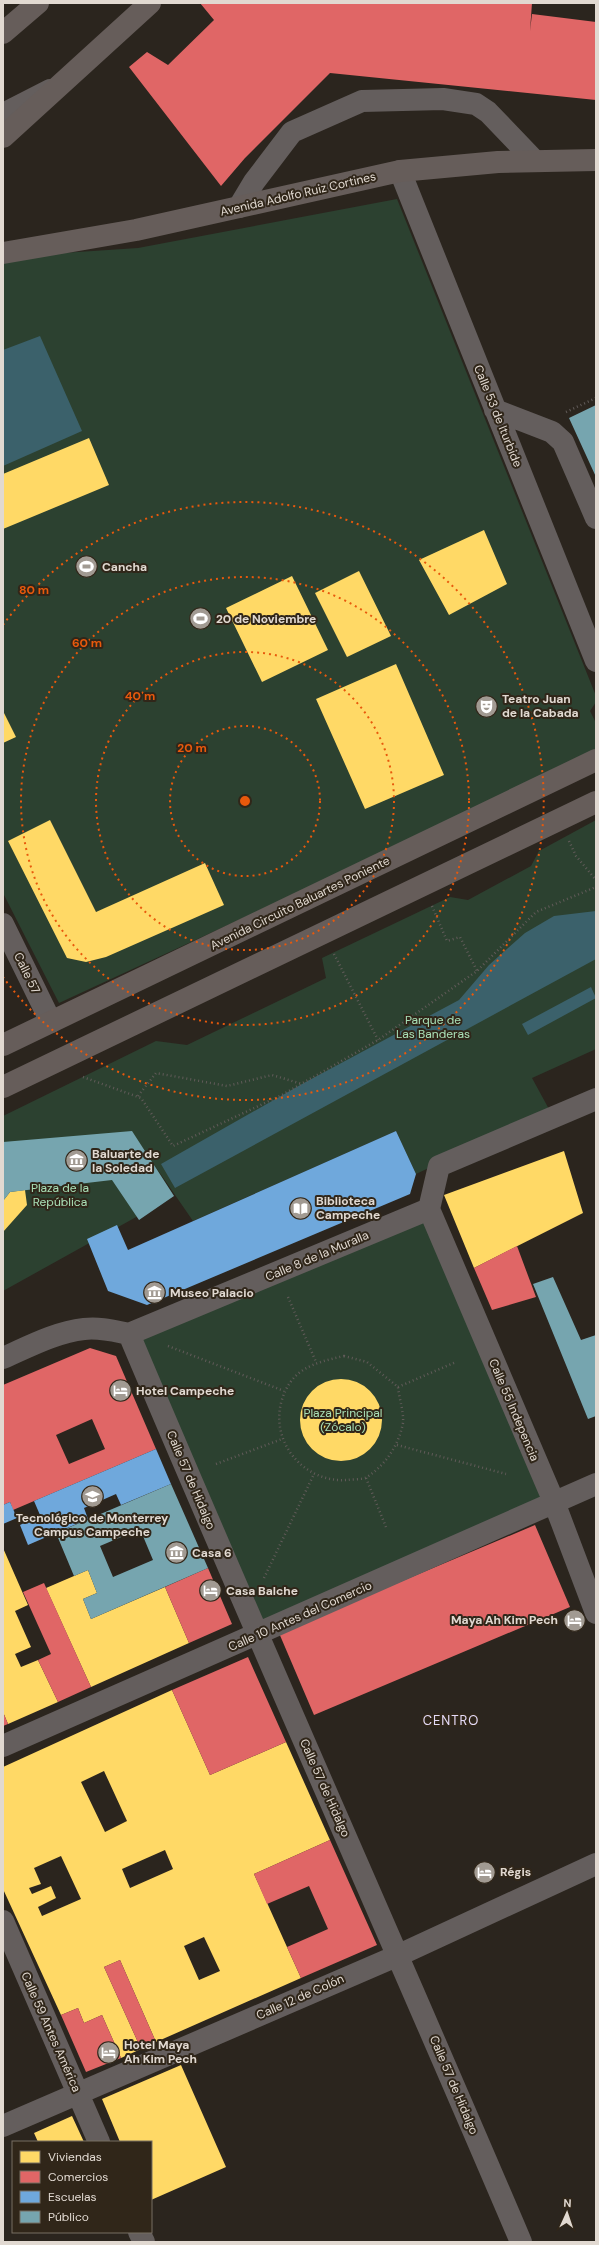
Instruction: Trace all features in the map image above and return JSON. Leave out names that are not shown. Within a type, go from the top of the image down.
[{"type":"main road","points":[[3,33],[38,3]]},
{"type":"main road","points":[[3,137],[150,3]]},
{"type":"main road","name":"Avenida Adolfo Ruiz Cortines","points":[[3,253],[136,230],[400,171],[534,160],[596,160]]},
{"type":"main road","name":"Avenida Circuito Baluartes Poniente","points":[[3,1045],[596,760]]},
{"type":"main road","points":[[3,1087],[596,802]]},
{"type":"street","points":[[3,114],[62,83]]},
{"type":"street","points":[[239,207],[254,182],[292,132],[362,101],[443,99],[476,104],[488,112],[534,160]]},
{"type":"street","name":"Calle 53 de Iturbide","points":[[400,171],[596,661]]},
{"type":"street","points":[[496,410],[552,432],[563,442],[596,518]]},
{"type":"street","name":"Calle 57","points":[[3,924],[51,1022]]},
{"type":"street","points":[[429,1209],[439,1166],[596,1099]]},
{"type":"street","name":"Calle 8 de la Muralla","points":[[130,1334],[429,1209]]},
{"type":"street","name":"Calle 55 Indepencia","points":[[429,1209],[554,1502],[596,1613]]},
{"type":"street","points":[[3,1358],[56,1336],[84,1329],[106,1329],[130,1334]]},
{"type":"street","name":"Calle 57 de Hidalgo","points":[[130,1334],[257,1635],[398,1954],[520,2242]]},
{"type":"street","name":"Calle 10 Antes del Comercio","points":[[3,1746],[596,1484]]},
{"type":"street","name":"Calle 12 de Colón","points":[[3,2126],[398,1954],[596,1864]]},
{"type":"street","name":"Calle 59 Antes América","points":[[3,1921],[99,2141]]},
{"type":"street","points":[[140,2233],[144,2242]]},
{"type":"path","points":[[564,413],[596,398]]},
{"type":"path","points":[[557,821],[576,856],[596,880]]},
{"type":"path","points":[[83,1077],[142,1098],[173,1146],[302,1084],[378,1040],[477,971],[536,912],[596,887]]},
{"type":"path","points":[[432,906],[447,941],[460,938],[477,971]]},
{"type":"path","points":[[323,933],[378,1040]]},
{"type":"path","points":[[138,1096],[156,1074],[227,1086],[272,1075],[302,1084]]},
{"type":"path","points":[[288,1297],[316,1362]]},
{"type":"path","points":[[168,1346],[284,1391]]},
{"type":"path","points":[[344,1356],[367,1362],[398,1387],[403,1421],[397,1445],[383,1464],[366,1478],[338,1480],[314,1474],[294,1460],[282,1439],[278,1415],[284,1391],[299,1372],[316,1362],[344,1356]]},
{"type":"path","points":[[398,1387],[456,1362]]},
{"type":"path","points":[[216,1464],[282,1439]]},
{"type":"path","points":[[397,1445],[506,1474]]},
{"type":"path","points":[[264,1578],[314,1474]]},
{"type":"path","points":[[366,1478],[386,1527]]},
{"type":"green space","name":"20 de Noviembre","points":[[397,199],[596,696],[596,702],[590,711],[596,723],[596,749],[323,881],[59,1003],[3,893],[3,257],[138,248]]},
{"type":"green space","name":"Parque de Las Banderas","points":[[596,820],[596,1049],[532,1078],[550,1111],[416,1174],[396,1131],[193,1221],[153,1163],[174,1196],[3,1291],[3,1116],[156,1041],[187,1045],[326,978],[322,958],[450,897],[468,900],[531,866],[539,851]]},
{"type":"green space","name":"Plaza Principal (Zócalo)","points":[[431,1215],[554,1502],[257,1635],[129,1334]]},
{"type":"water","points":[[40,336],[82,431],[3,466],[3,350]]},
{"type":"water","points":[[596,911],[596,959],[175,1188],[161,1164],[302,1084],[459,1000],[489,965],[525,933],[554,916]]},
{"type":"water","points":[[591,987],[596,998],[528,1035],[522,1024]]},
{"type":"building: Viviendas","points":[[89,438],[109,485],[3,529],[3,474]]},
{"type":"building: Viviendas","points":[[484,530],[507,584],[449,615],[419,560]]},
{"type":"building: Viviendas","points":[[359,571],[391,636],[347,657],[315,593]]},
{"type":"building: Viviendas","points":[[292,576],[328,650],[262,682],[226,608]]},
{"type":"building: Viviendas","points":[[396,664],[444,775],[365,809],[316,699]]},
{"type":"building: Viviendas","points":[[3,711],[16,737],[3,743]]},
{"type":"building: Viviendas","points":[[50,820],[96,912],[205,863],[224,905],[106,957],[86,962],[67,958],[8,841]]},
{"type":"building: Viviendas","points":[[564,1151],[583,1213],[474,1268],[444,1195]]},
{"type":"building: Viviendas","points":[[25,1190],[27,1205],[3,1232],[3,1201],[10,1192]]},
{"type":"building: Viviendas","points":[[341,1379],[357,1382],[370,1391],[379,1404],[382,1420],[379,1436],[370,1449],[357,1458],[341,1461],[325,1458],[312,1449],[303,1436],[300,1420],[303,1404],[312,1391],[325,1382]]},
{"type":"building: Viviendas","points":[[3,1548],[28,1605],[15,1611],[31,1647],[15,1654],[21,1667],[38,1660],[58,1702],[8,1724],[3,1712]]},
{"type":"building: Viviendas","points":[[88,1570],[97,1593],[83,1599],[91,1619],[165,1587],[189,1643],[91,1687],[46,1588]]},
{"type":"building: Viviendas","points":[[172,1690],[210,1775],[286,1742],[330,1840],[254,1874],[301,1978],[156,2042],[120,1960],[104,1967],[141,2049],[121,2058],[102,2015],[84,2023],[78,2008],[61,2015],[3,1889],[3,1767]],"holes":[[[104,1771],[127,1821],[105,1832],[81,1782]],[[165,1850],[173,1869],[130,1888],[122,1869]],[[61,1856],[81,1899],[42,1916],[38,1907],[56,1898],[51,1886],[32,1894],[29,1888],[41,1884],[34,1868]],[[204,1937],[220,1971],[199,1980],[184,1946]]]},
{"type":"building: Viviendas","points":[[181,2065],[226,2167],[152,2200],[152,2141],[120,2141],[102,2099]]},
{"type":"building: Viviendas","points":[[72,2116],[84,2141],[38,2141],[34,2133]]},
{"type":"building: Comercios","points":[[200,3],[532,3],[530,31],[532,14],[596,22],[596,100],[330,73],[245,158],[221,186],[129,67],[147,52],[168,65],[214,20]]},
{"type":"building: Comercios","points":[[517,1246],[536,1297],[492,1310],[474,1268]]},
{"type":"building: Comercios","points":[[90,1348],[116,1356],[156,1449],[13,1510],[10,1502],[3,1505],[3,1385]],"holes":[[[92,1419],[105,1449],[69,1464],[56,1435]]]},
{"type":"building: Comercios","points":[[535,1525],[570,1607],[314,1715],[279,1633]]},
{"type":"building: Comercios","points":[[208,1568],[232,1624],[189,1643],[165,1587]]},
{"type":"building: Comercios","points":[[44,1583],[91,1687],[58,1702],[38,1660],[51,1654],[23,1592]]},
{"type":"building: Comercios","points":[[248,1657],[286,1742],[210,1775],[172,1690]]},
{"type":"building: Comercios","points":[[3,1712],[8,1724],[3,1726]]},
{"type":"building: Comercios","points":[[330,1840],[377,1945],[301,1978],[287,1947],[328,1929],[309,1886],[267,1904],[254,1874]]},
{"type":"building: Comercios","points":[[120,1960],[156,2042],[141,2049],[104,1967]]},
{"type":"building: Comercios","points":[[78,2008],[84,2023],[102,2015],[121,2058],[86,2072],[61,2015]]},
{"type":"building: Escuelas","name":"Biblioteca Campeche","points":[[396,1131],[416,1174],[410,1194],[147,1305],[108,1291],[87,1239],[117,1225],[128,1250]]},
{"type":"building: Escuelas","name":"Tecnológico de Monterrey Campus Campeche","points":[[156,1449],[171,1484],[121,1505],[116,1494],[84,1508],[88,1519],[28,1545],[20,1525],[40,1515],[34,1501]]},
{"type":"building: Escuelas","points":[[10,1502],[17,1518],[3,1524],[3,1505]]},
{"type":"building: Público","points":[[596,405],[596,477],[569,418]]},
{"type":"building: Público","name":"Baluarte de la Soledad","points":[[132,1131],[174,1196],[139,1220],[112,1180],[10,1192],[3,1201],[3,1142]]},
{"type":"building: Público","points":[[553,1277],[581,1340],[596,1335],[596,1416],[588,1419],[533,1284]]},
{"type":"building: Público","name":"Casa 6","points":[[171,1484],[208,1568],[91,1619],[83,1599],[97,1593],[88,1570],[74,1576],[56,1533]],"holes":[[[140,1529],[153,1560],[113,1577],[100,1546]]]},
{"type":"place","name":"Cancha","points":[[87,567]]},
{"type":"place","name":"20 de Noviembre","points":[[200,619]]},
{"type":"place","name":"Teatro Juan de la Cabada","points":[[487,706]]},
{"type":"place","name":"Baluarte de la Soledad","points":[[77,1161]]},
{"type":"place","name":"Biblioteca Campeche","points":[[300,1208]]},
{"type":"place","name":"Museo Palacio","points":[[154,1293]]},
{"type":"place","name":"Hotel Campeche","points":[[120,1391]]},
{"type":"place","name":"Tecnológico de Monterrey Campus Campeche","points":[[92,1497]]},
{"type":"place","name":"Casa 6","points":[[176,1553]]},
{"type":"place","name":"Casa Balche","points":[[210,1591]]},
{"type":"place","name":"Maya Ah Kim Pech","points":[[574,1620]]},
{"type":"place","name":"Régis","points":[[484,1872]]},
{"type":"place","name":"Hotel Maya Ah Kim Pech","points":[[109,2052]]},
{"type":"district","name":"CENTRO","points":[[451,1720]]},
{"type":"park label","name":"Plaza de la República","points":[[60,1195]]}]
